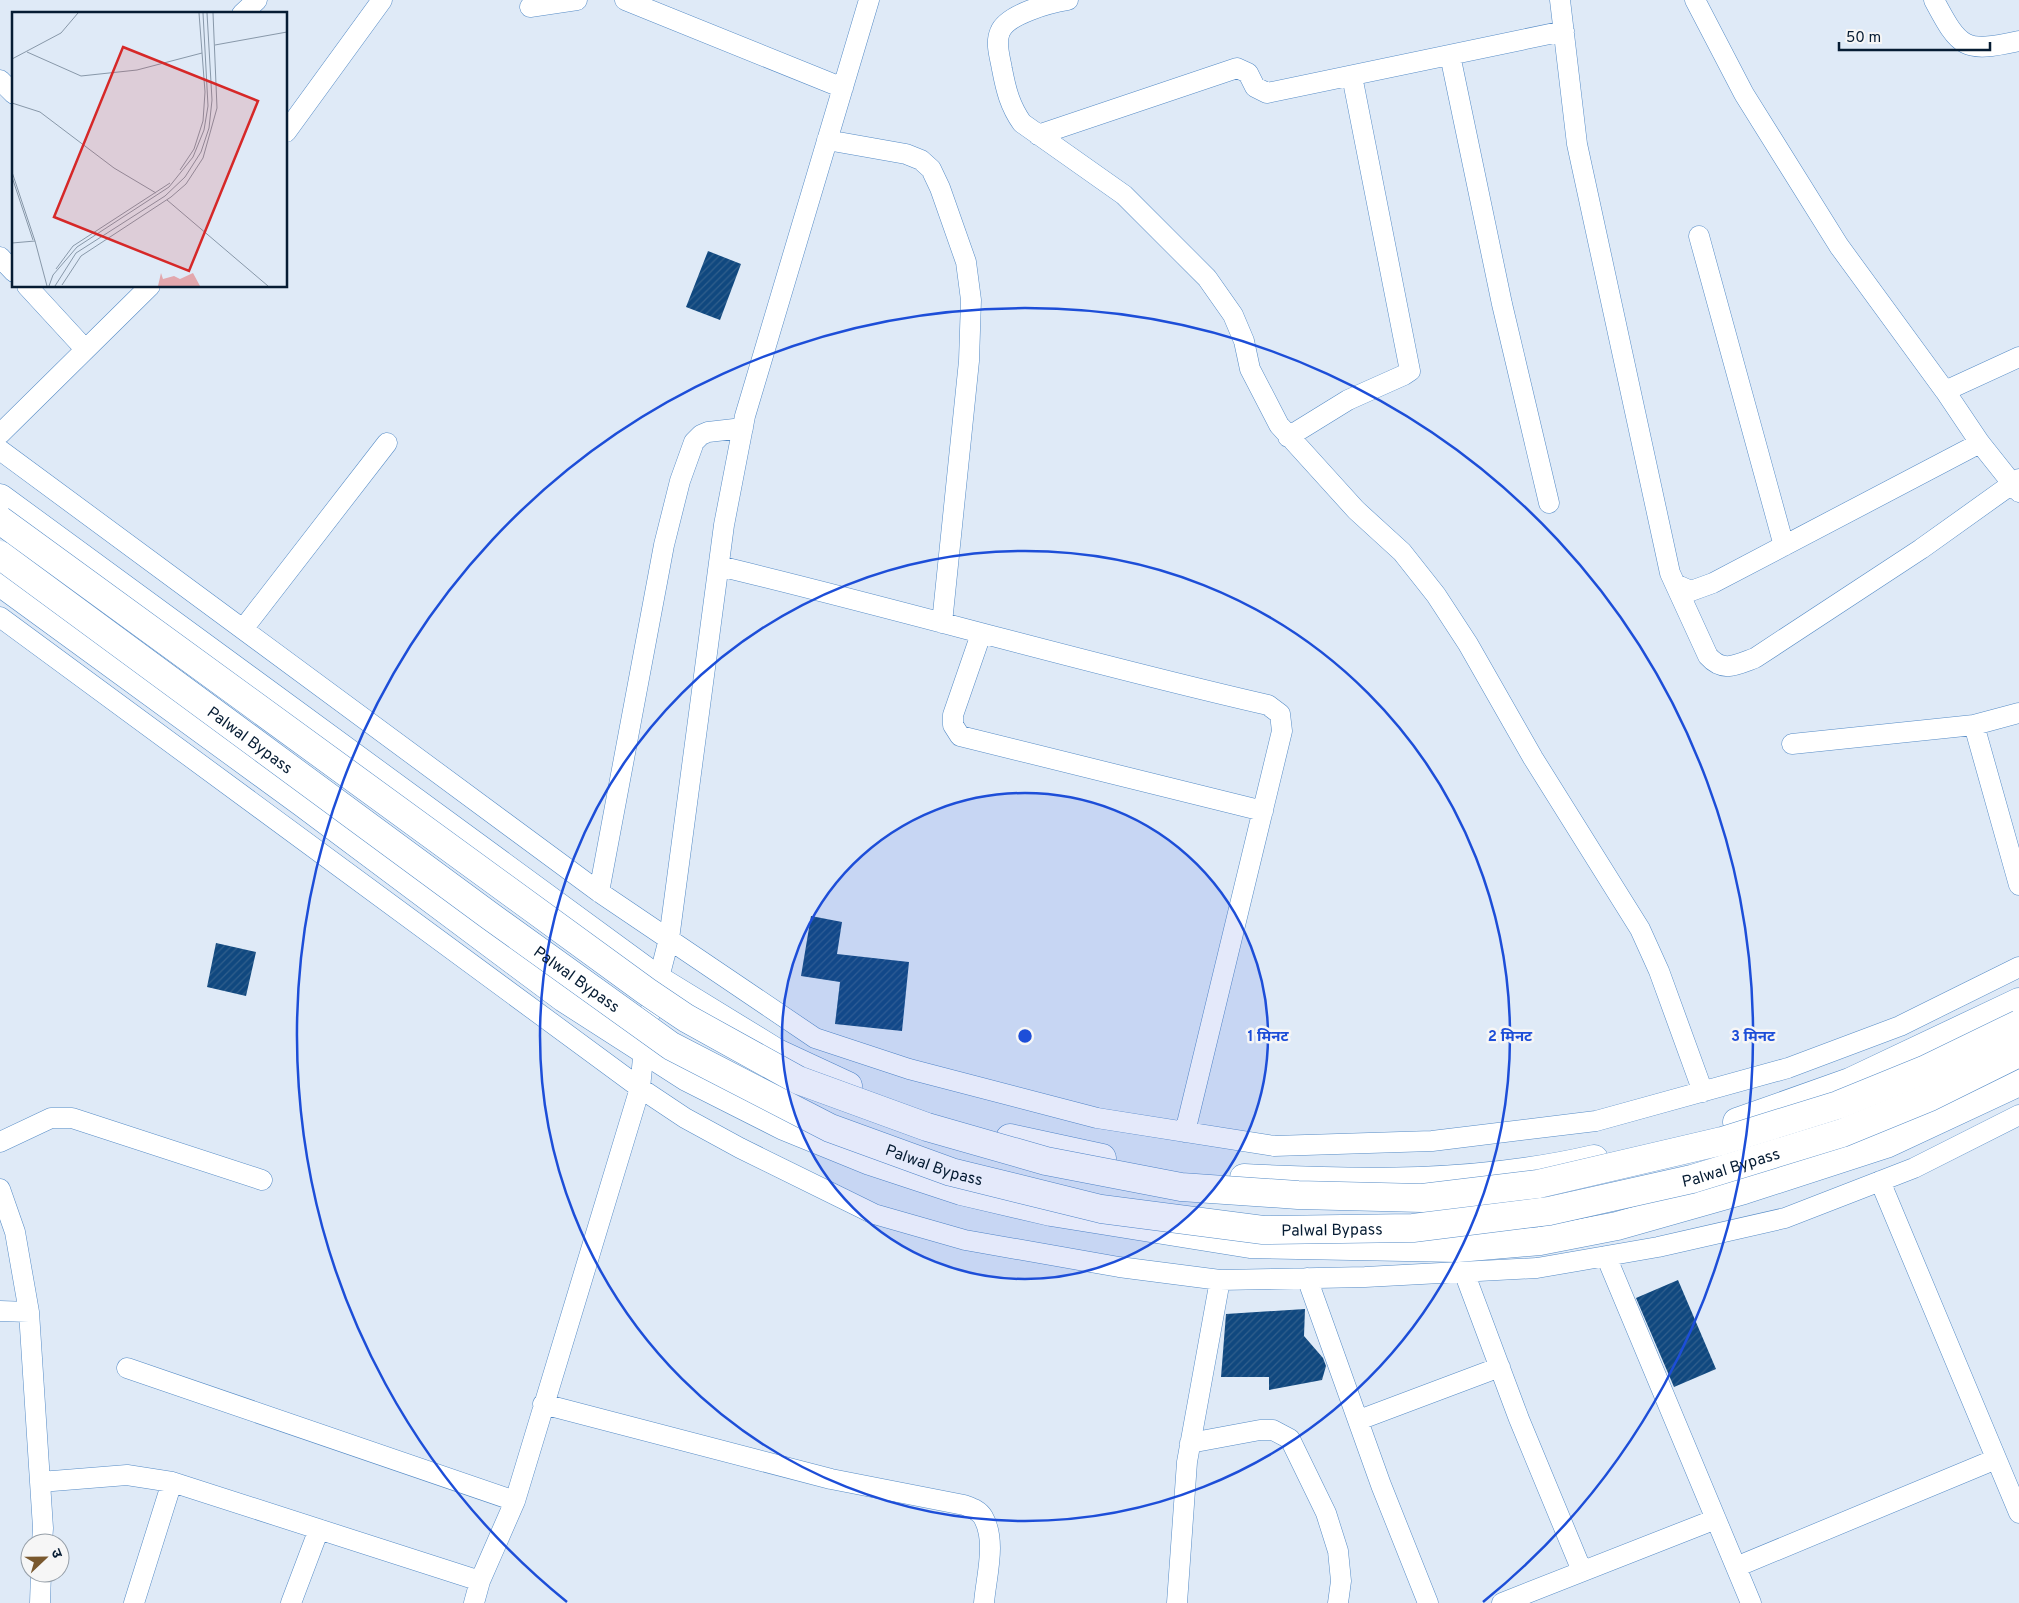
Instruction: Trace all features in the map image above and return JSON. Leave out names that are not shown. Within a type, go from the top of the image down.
[{"type":"highway","points":[[0,498],[658,980],[777,1053],[836,1082],[950,1123],[1034,1144],[1185,1176],[1361,1183],[1428,1182],[1511,1173],[1586,1160],[1711,1131],[1771,1112],[1850,1082],[2019,1002]]},
{"type":"highway","name":"Palwal Bypass","points":[[0,520],[614,968],[686,1018],[798,1080],[927,1127],[1046,1161],[1181,1188],[1298,1195],[1422,1198],[1538,1184],[1722,1141],[1838,1105],[1924,1070],[2019,1024]]},
{"type":"highway","name":"Palwal Bypass","points":[[0,555],[490,916],[671,1046],[830,1128],[951,1172],[1101,1209],[1263,1230],[1413,1228],[1549,1211],[1692,1179],[1842,1134],[1930,1097],[2019,1052]]},
{"type":"highway","points":[[0,582],[303,803],[564,998],[687,1077],[784,1126],[870,1161],[961,1190],[1051,1212],[1172,1233],[1250,1244],[1458,1248],[1540,1241],[1617,1226],[1744,1190],[1886,1144],[2019,1082]]},
{"type":"street","points":[[244,12],[257,0]]},
{"type":"street","points":[[288,129],[382,0]]},
{"type":"street","points":[[530,7],[577,0]]},
{"type":"street","points":[[625,0],[843,88]]},
{"type":"street","points":[[474,1603],[480,1582],[515,1501],[640,1088],[646,1028],[669,939],[719,566],[743,428],[869,0]]},
{"type":"street","points":[[1068,0],[1052,3],[1010,19],[1000,30],[998,44],[1012,108],[1022,123],[1124,195],[1207,278],[1233,315],[1244,341],[1250,369],[1279,426],[1356,510],[1402,552],[1436,595],[1468,644],[1533,758],[1640,929],[1659,971],[1703,1092]]},
{"type":"street","points":[[1560,0],[1577,144],[1670,573],[1708,656],[1715,664],[1721,667],[1736,665],[1755,658],[2017,485],[1980,444],[1945,391],[1839,246],[1744,94],[1695,0]]},
{"type":"street","points":[[1934,0],[1950,30],[1960,41],[1973,47],[1986,48],[2019,41]]},
{"type":"street","points":[[1038,135],[1237,68],[1248,73],[1255,87],[1266,93],[1564,31]]},
{"type":"street","points":[[1450,55],[1502,304],[1549,503]]},
{"type":"street","points":[[1288,437],[1348,400],[1410,371],[1352,76]]},
{"type":"street","points":[[0,80],[12,92]]},
{"type":"street","points":[[827,140],[906,154],[921,160],[930,169],[940,188],[966,262],[971,300],[969,361],[942,623]]},
{"type":"street","points":[[1699,236],[1784,546]]},
{"type":"street","points":[[0,257],[12,270]]},
{"type":"street","points":[[30,288],[86,349]]},
{"type":"street","points":[[0,434],[148,288]]},
{"type":"street","points":[[1945,391],[2019,357]]},
{"type":"street","points":[[599,892],[664,545],[680,481],[694,442],[701,435],[708,432],[743,428]]},
{"type":"street","points":[[243,629],[387,443]]},
{"type":"street","points":[[1675,584],[1692,590],[1713,583],[1980,444]]},
{"type":"street","points":[[0,450],[599,892],[815,1038],[909,1069],[1097,1118],[1274,1146],[1432,1141],[1596,1122],[1788,1068],[1900,1026],[2019,968]]},
{"type":"street","points":[[719,566],[1148,677],[1268,705],[1280,714],[1282,731],[1185,1132]]},
{"type":"street","points":[[0,617],[640,1088],[685,1118],[740,1148],[874,1214],[965,1240],[1119,1267],[1220,1280],[1537,1268],[1658,1248],[1785,1218],[1914,1168],[2019,1115]]},
{"type":"street","points":[[981,634],[953,715],[953,725],[960,736],[1263,811]]},
{"type":"street","points":[[1792,744],[1974,725],[2019,713]]},
{"type":"street","points":[[1974,725],[2019,885]]},
{"type":"street","points":[[0,1142],[51,1118],[72,1118],[262,1180]]},
{"type":"street","points":[[1880,1181],[2019,1513]]},
{"type":"street","points":[[0,1189],[15,1232],[29,1312],[42,1533]]},
{"type":"street","points":[[1606,1256],[1751,1603]]},
{"type":"street","points":[[1464,1272],[1582,1571]]},
{"type":"street","points":[[1307,1278],[1381,1485],[1428,1603]]},
{"type":"street","points":[[1177,1603],[1190,1444],[1220,1280]]},
{"type":"street","points":[[0,1311],[29,1312]]},
{"type":"street","points":[[1359,1420],[1500,1367]]},
{"type":"street","points":[[127,1368],[515,1501]]},
{"type":"street","points":[[543,1404],[831,1479],[976,1509],[984,1517],[990,1546],[984,1603]]},
{"type":"street","points":[[1190,1444],[1260,1430],[1273,1430],[1290,1440],[1326,1513],[1338,1551],[1341,1581],[1338,1603]]},
{"type":"street","points":[[1736,1567],[1996,1458]]},
{"type":"street","points":[[40,1482],[127,1475],[172,1482],[480,1582]]},
{"type":"street","points":[[134,1603],[172,1482]]},
{"type":"street","points":[[1502,1603],[1716,1519]]},
{"type":"street","points":[[291,1603],[319,1529]]},
{"type":"street","points":[[40,1603],[41,1583]]},
{"type":"building","points":[[708,251],[741,264],[720,320],[686,307]]},
{"type":"building","points":[[811,916],[842,922],[837,954],[909,962],[902,1031],[835,1024],[840,982],[801,976]]},
{"type":"building","points":[[216,943],[256,952],[246,996],[207,987]]},
{"type":"building","points":[[1678,1280],[1716,1369],[1674,1387],[1636,1298]]},
{"type":"building","points":[[1305,1309],[1304,1336],[1323,1358],[1326,1366],[1322,1380],[1269,1390],[1269,1377],[1221,1377],[1226,1314]]}]
